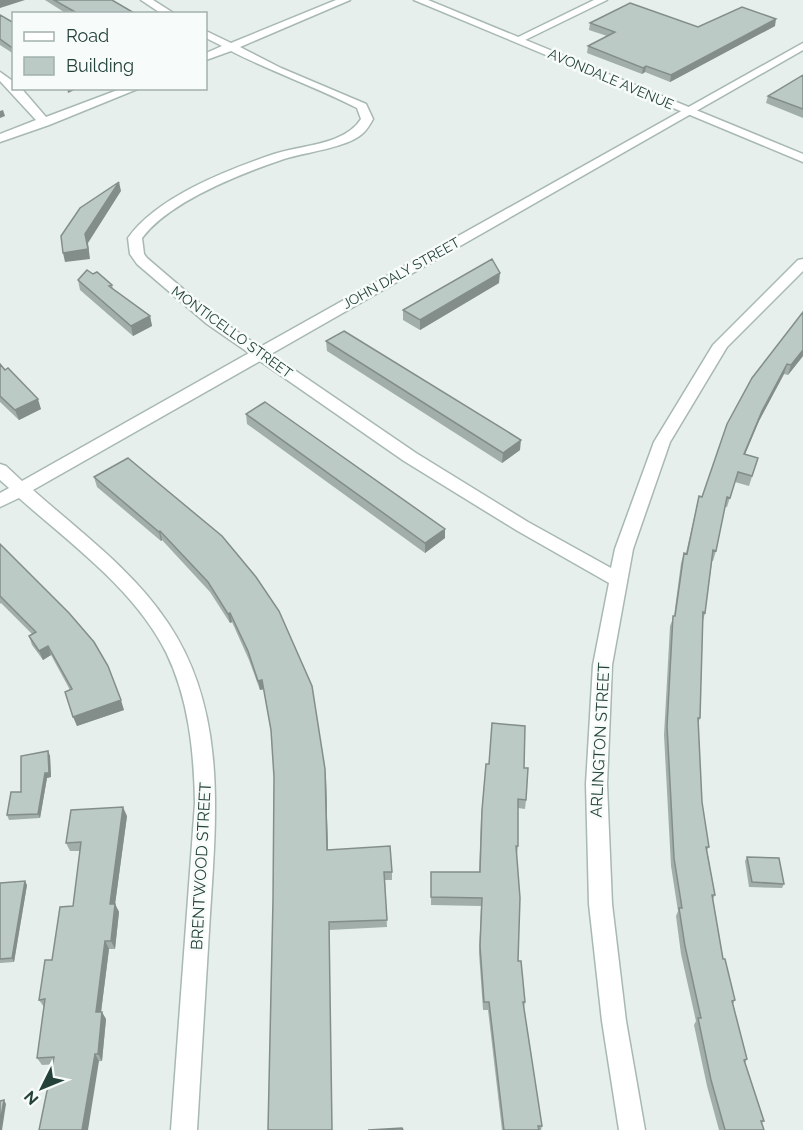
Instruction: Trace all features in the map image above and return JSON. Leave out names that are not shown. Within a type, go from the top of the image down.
[{"type":"street","points":[[146,0],[167,12]]},
{"type":"street","points":[[207,57],[345,0]]},
{"type":"street","name":"AVONDALE AVENUE","points":[[419,0],[803,158]]},
{"type":"street","points":[[517,40],[602,0]]},
{"type":"street","points":[[207,35],[229,47]]},
{"type":"street","name":"JOHN DALY STREET","points":[[0,501],[803,46]]},
{"type":"street","name":"MONTICELLO STREET","points":[[229,47],[362,106],[367,114],[365,124],[353,135],[279,157],[222,181],[157,216],[141,229],[135,238],[137,254],[142,261],[212,321],[455,486],[617,579]]},
{"type":"street","points":[[0,75],[12,86]]},
{"type":"street","points":[[16,90],[45,123]]},
{"type":"street","points":[[0,138],[130,90]]},
{"type":"street","name":"ARLINGTON STREET","points":[[632,1130],[618,1057],[605,953],[596,837],[596,736],[604,648],[617,579],[636,509],[649,473],[691,389],[727,336],[757,303],[803,263]]},
{"type":"street","name":"BRENTWOOD STREET","points":[[0,470],[119,577],[147,608],[163,630],[180,661],[193,695],[202,732],[207,803],[184,1130]]},
{"type":"building","points":[[54,0],[112,0],[133,12],[75,12]]},
{"type":"building","points":[[630,3],[698,27],[742,7],[776,19],[671,75],[646,66],[643,68],[588,46],[615,32],[590,23]]},
{"type":"building","points":[[0,15],[12,22],[12,48],[0,39]]},
{"type":"building","points":[[803,75],[803,109],[768,96]]},
{"type":"building","points":[[119,182],[85,234],[88,249],[63,253],[61,236],[80,208]]},
{"type":"building","points":[[492,259],[500,273],[420,320],[403,310]]},
{"type":"building","points":[[87,270],[93,274],[97,272],[112,285],[109,286],[150,316],[131,326],[78,280]]},
{"type":"building","points":[[803,312],[803,350],[791,365],[787,364],[762,411],[744,454],[758,458],[752,476],[738,472],[730,498],[727,497],[716,551],[713,550],[705,613],[703,612],[700,718],[698,718],[702,802],[709,847],[706,847],[723,959],[725,959],[735,1000],[732,1001],[747,1059],[744,1060],[764,1121],[761,1121],[764,1130],[725,1130],[711,1080],[698,1018],[701,1018],[679,908],[682,908],[674,858],[667,726],[673,616],[675,616],[684,553],[687,554],[699,496],[702,497],[727,424],[752,378]]},
{"type":"building","points":[[344,331],[521,440],[503,453],[326,341]]},
{"type":"building","points":[[0,364],[5,370],[8,368],[38,399],[15,410],[0,396]]},
{"type":"building","points":[[265,402],[445,529],[425,543],[246,414]]},
{"type":"building","points":[[128,458],[222,536],[256,577],[279,611],[312,686],[325,769],[327,850],[390,846],[392,872],[384,872],[387,920],[329,922],[332,1130],[268,1130],[274,777],[271,730],[262,680],[258,681],[248,651],[230,613],[228,614],[208,582],[160,531],[94,477]]},
{"type":"building","points":[[0,544],[69,613],[94,642],[108,666],[121,700],[73,717],[65,692],[72,689],[48,646],[39,651],[29,636],[36,632],[0,596]]},
{"type":"building","points":[[492,723],[525,726],[524,768],[528,768],[526,800],[518,799],[518,846],[516,846],[520,898],[518,961],[521,961],[525,1002],[523,1002],[542,1126],[538,1126],[539,1130],[504,1130],[489,1002],[484,1002],[480,946],[482,898],[431,897],[431,872],[480,872],[482,810]]},
{"type":"building","points":[[48,751],[49,773],[45,773],[38,814],[7,815],[11,792],[21,792],[21,756]]},
{"type":"building","points":[[123,807],[110,904],[115,904],[111,941],[105,941],[96,1012],[102,1012],[98,1054],[95,1054],[82,1130],[39,1130],[54,1057],[37,1058],[45,999],[39,1000],[45,960],[52,960],[60,907],[73,906],[81,842],[66,843],[71,810]]},
{"type":"building","points":[[747,857],[779,858],[784,884],[752,882]]},
{"type":"building","points":[[25,881],[12,958],[0,959],[0,883]]},
{"type":"building","points":[[4,1100],[0,1123],[0,1101]]},
{"type":"building","points":[[402,1128],[403,1130],[368,1130]]}]
